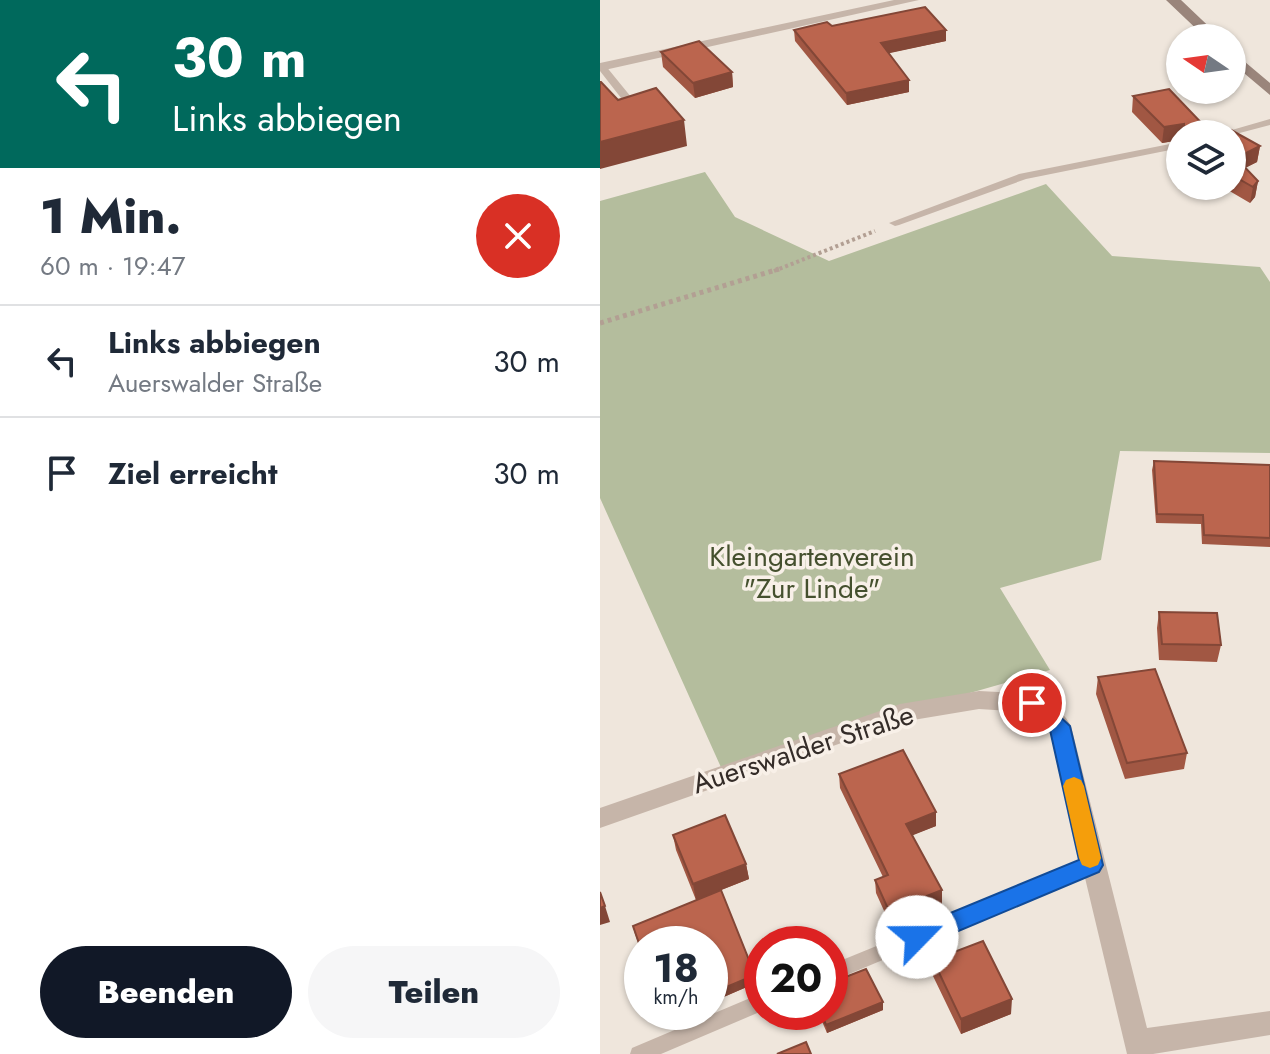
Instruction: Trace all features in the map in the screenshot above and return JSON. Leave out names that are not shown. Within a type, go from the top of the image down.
[{"type":"main road","points":[[1173,0],[1199,24]]},
{"type":"main road","points":[[1246,68],[1270,91]]},
{"type":"street","points":[[601,67],[912,0]]},
{"type":"street","name":"Auerswalder Straße","points":[[600,818],[900,713],[979,700],[1032,703],[1060,726],[1139,1048],[1270,1023]]},
{"type":"lane","points":[[601,67],[636,110]]},
{"type":"lane","points":[[1246,128],[1270,122]]},
{"type":"lane","points":[[895,223],[1023,176],[1166,148]]},
{"type":"lane","points":[[848,967],[1092,865]]},
{"type":"lane","points":[[639,1054],[744,1010]]},
{"type":"path","points":[[600,323],[775,271],[895,223]]},
{"type":"green space","name":"Kleingartenverein \"Zur Linde\"","points":[[705,172],[735,217],[829,261],[1046,184],[1112,256],[1260,267],[1270,282],[1270,453],[1120,451],[1101,560],[1000,588],[1050,670],[900,713],[724,774],[600,498],[600,201]]},
{"type":"building","points":[[925,7],[946,30],[881,43],[909,80],[846,93],[794,30],[827,22],[832,26]]},
{"type":"building","points":[[699,41],[732,72],[693,83],[661,52]]},
{"type":"building","points":[[600,82],[618,100],[656,88],[684,120],[600,142]]},
{"type":"building","points":[[1166,90],[1166,104],[1183,104],[1199,120],[1166,120],[1164,127],[1133,96]]},
{"type":"building","points":[[1246,138],[1260,146],[1246,153]]},
{"type":"building","points":[[1246,168],[1258,181],[1253,187],[1246,183]]},
{"type":"building","points":[[1154,461],[1270,465],[1270,538],[1204,535],[1203,515],[1157,514]]},
{"type":"building","points":[[1159,612],[1217,613],[1221,645],[1162,644]]},
{"type":"building","points":[[1155,669],[1187,753],[1127,763],[1098,677]]},
{"type":"building","points":[[903,750],[936,812],[906,824],[942,890],[889,911],[875,880],[888,875],[839,774]]},
{"type":"building","points":[[725,815],[746,864],[693,884],[673,835]]},
{"type":"building","points":[[721,890],[744,948],[744,980],[728,986],[728,926],[633,926]]},
{"type":"building","points":[[983,941],[1012,999],[961,1019],[933,960]]},
{"type":"building","points":[[866,969],[883,1002],[848,1016],[848,976]]},
{"type":"building","points":[[806,1042],[811,1054],[777,1054]]},
{"type":"slow traffic","points":[[1074,786],[1090,858]]},
{"type":"route","points":[[917,937],[1092,865],[1060,726],[1032,703]]}]
